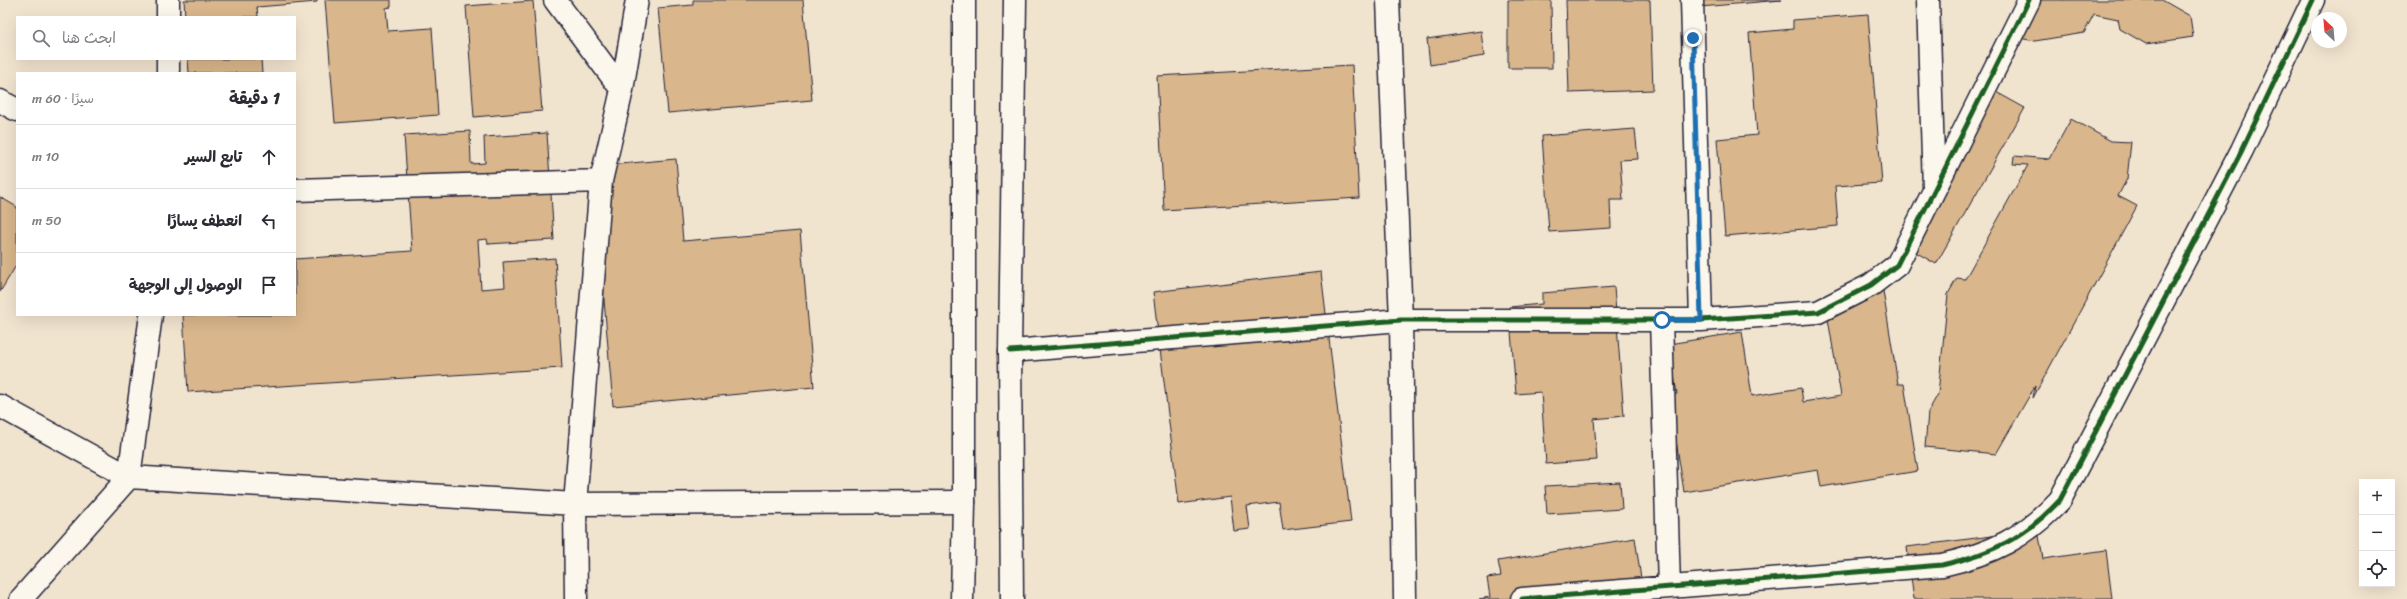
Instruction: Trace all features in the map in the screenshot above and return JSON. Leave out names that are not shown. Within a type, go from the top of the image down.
[{"type":"main road","points":[[168,0],[168,16]]},
{"type":"main road","points":[[555,0],[622,90]]},
{"type":"main road","points":[[576,599],[575,504],[601,181],[622,90],[637,0]]},
{"type":"main road","points":[[962,599],[964,502],[964,0]]},
{"type":"main road","points":[[1012,599],[1010,351],[1016,0]]},
{"type":"main road","points":[[1388,0],[1401,320],[1405,599]]},
{"type":"main road","points":[[1692,0],[1701,320]]},
{"type":"main road","points":[[1928,0],[1934,192]]},
{"type":"main road","points":[[1010,351],[1401,320],[1701,320],[1818,312],[1847,299],[1871,285],[1897,265],[2029,0]]},
{"type":"main road","points":[[1522,599],[1942,565],[1975,558],[2013,541],[2040,522],[2060,500],[2242,150],[2313,0]]},
{"type":"main road","points":[[168,60],[168,72]]},
{"type":"main road","points":[[0,101],[16,109]]},
{"type":"main road","points":[[296,190],[601,181]]},
{"type":"main road","points":[[21,599],[129,476],[151,316]]},
{"type":"main road","points":[[1662,320],[1669,587]]},
{"type":"main road","points":[[0,406],[129,476],[575,504],[964,502]]},
{"type":"building","points":[[184,0],[317,0],[317,2],[257,7],[258,16],[185,16]]},
{"type":"building","points":[[325,0],[391,0],[391,7],[386,8],[388,31],[432,28],[438,115],[335,123]]},
{"type":"building","points":[[693,0],[803,0],[812,100],[668,113],[658,8],[693,5]]},
{"type":"building","points":[[1508,0],[1551,0],[1552,68],[1508,68]]},
{"type":"building","points":[[1566,0],[1650,0],[1653,90],[1569,93]]},
{"type":"building","points":[[1700,0],[1782,0],[1700,7]]},
{"type":"building","points":[[2026,0],[2162,0],[2190,16],[2193,37],[2146,44],[2120,29],[2118,19],[2094,14],[2084,33],[2035,41],[2019,38]]},
{"type":"building","points":[[533,1],[542,111],[474,117],[466,6]]},
{"type":"building","points":[[1868,14],[1882,183],[1835,186],[1838,226],[1725,236],[1717,139],[1757,135],[1749,33],[1793,29],[1793,20]]},
{"type":"building","points":[[1481,31],[1484,56],[1430,65],[1427,39]]},
{"type":"building","points":[[188,60],[261,60],[262,72],[189,72]]},
{"type":"building","points":[[1352,65],[1359,198],[1164,210],[1157,76]]},
{"type":"building","points":[[1987,87],[2025,108],[1936,264],[1898,242]]},
{"type":"building","points":[[2071,119],[2111,141],[2131,142],[2127,179],[2118,196],[2137,206],[2033,398],[2035,386],[1996,454],[1925,447],[1928,412],[1938,394],[1948,294],[1957,278],[1965,279],[2028,165],[2013,164],[2014,156],[2049,159]]},
{"type":"building","points":[[1635,129],[1638,159],[1620,160],[1623,200],[1610,200],[1611,228],[1549,232],[1542,136]]},
{"type":"building","points":[[470,131],[471,164],[485,163],[484,137],[547,133],[554,240],[488,244],[487,239],[478,240],[481,289],[505,287],[503,262],[555,258],[562,368],[188,392],[183,316],[296,316],[296,259],[412,251],[404,135]]},
{"type":"building","points":[[676,159],[683,241],[800,231],[814,387],[613,406],[600,253],[597,166]]},
{"type":"building","points":[[0,197],[16,206],[16,266],[0,292]]},
{"type":"building","points":[[1321,272],[1351,522],[1283,530],[1279,502],[1247,506],[1250,529],[1234,531],[1230,497],[1179,504],[1153,292]]},
{"type":"building","points":[[1614,287],[1624,416],[1594,419],[1597,460],[1546,464],[1541,392],[1516,394],[1509,307],[1542,304],[1542,293]]},
{"type":"building","points":[[1883,291],[1898,384],[1904,384],[1918,471],[1821,487],[1818,470],[1684,492],[1669,395],[1677,394],[1669,344],[1742,332],[1752,396],[1801,388],[1803,402],[1841,396],[1825,301]]},
{"type":"building","points":[[1620,482],[1622,509],[1547,514],[1545,486]]},
{"type":"building","points":[[2038,530],[2043,559],[2106,550],[2112,599],[1914,599],[1907,547]]},
{"type":"building","points":[[1635,538],[1644,599],[1479,599],[1490,597],[1487,578],[1501,576],[1498,561]]},
{"type":"cycle path","points":[[1010,351],[1401,320],[1701,320],[1818,312],[1871,285],[1897,265],[2029,0]]},
{"type":"cycle path","points":[[1522,599],[1942,565],[1960,561],[1992,550],[2034,525],[2060,500],[2242,150],[2313,0]]},
{"type":"route","points":[[1662,320],[1701,320],[1693,38]]}]
